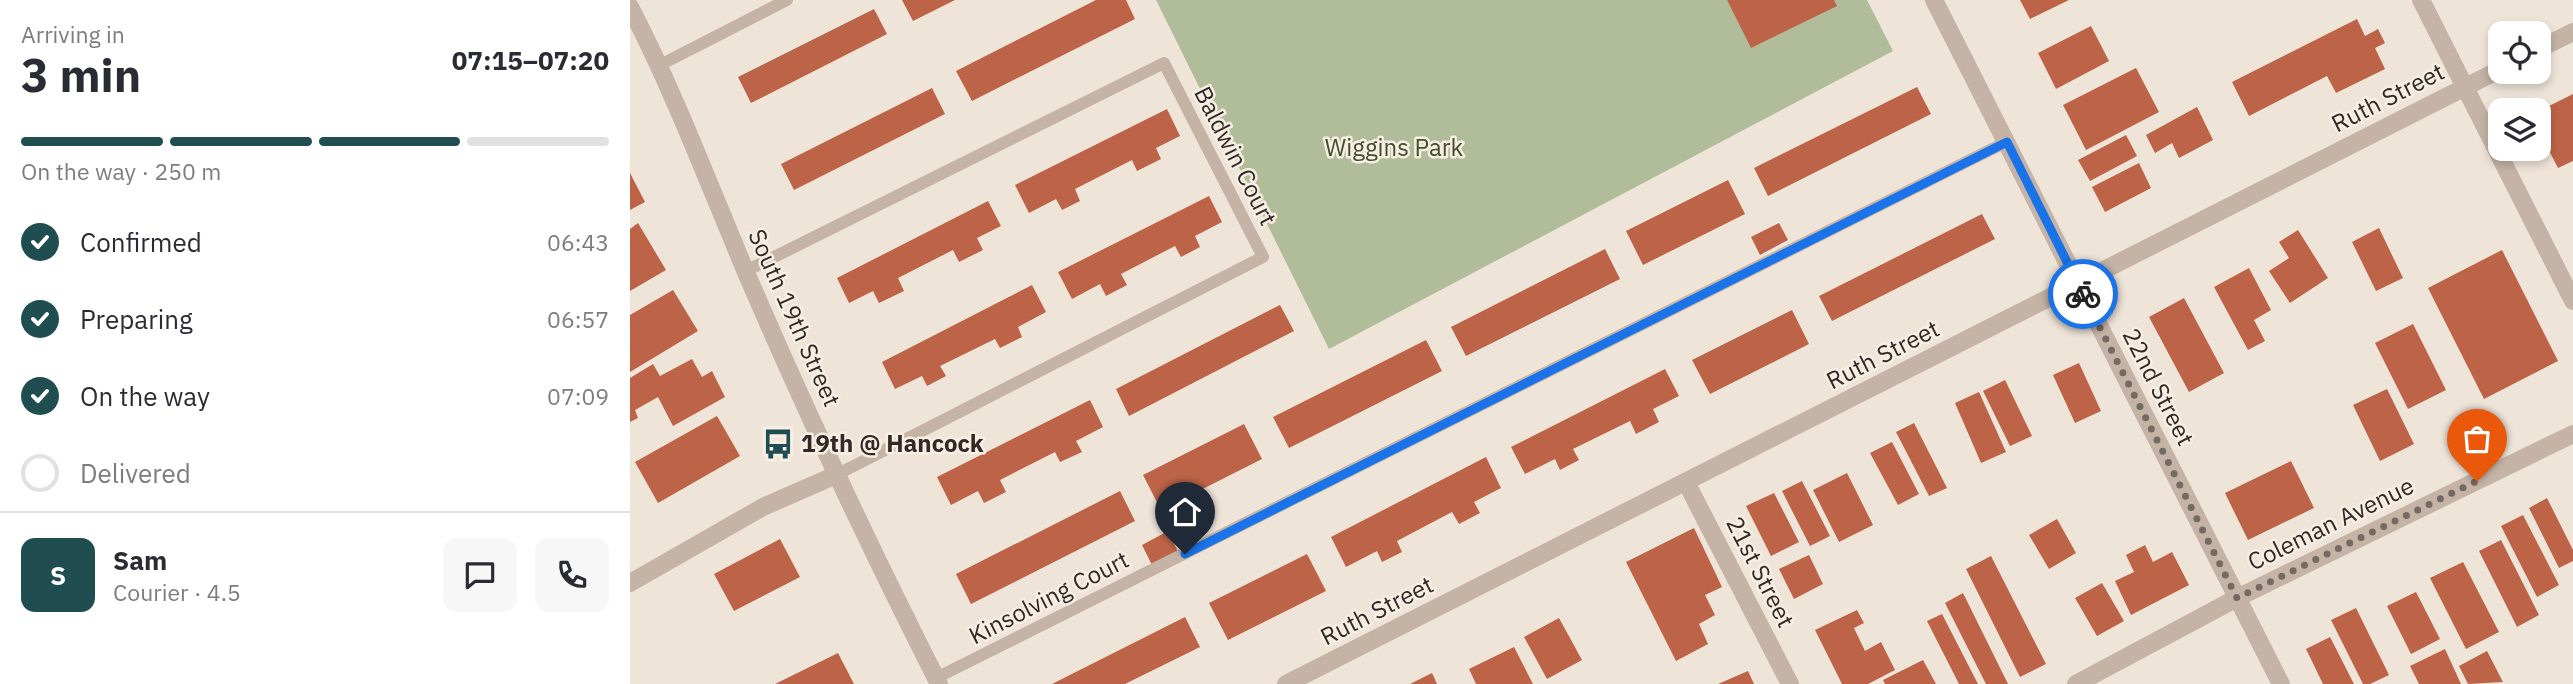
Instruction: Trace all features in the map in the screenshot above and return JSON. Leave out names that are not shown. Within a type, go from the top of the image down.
[{"type":"street","name":"22nd Street","points":[[1934,0],[2281,684]]},
{"type":"street","points":[[2421,0],[2573,301]]},
{"type":"street","name":"South 19th Street","points":[[630,7],[660,65],[746,271],[836,475],[937,681]]},
{"type":"street","points":[[2551,43],[2573,32]]},
{"type":"street","name":"Ruth Street","points":[[1286,684],[2488,76]]},
{"type":"street","name":"Coleman Avenue","points":[[2076,684],[2237,598],[2573,434]]},
{"type":"street","points":[[630,583],[763,507],[836,475]]},
{"type":"street","name":"21st Street","points":[[1686,482],[1790,684]]},
{"type":"lane","points":[[660,65],[787,0]]},
{"type":"lane","name":"Baldwin Court","points":[[746,271],[1164,63],[1263,257],[836,475]]},
{"type":"lane","name":"Kinsolving Court","points":[[937,681],[2007,142]]},
{"type":"green space","name":"Wiggins Park","points":[[1156,0],[1867,0],[1893,51],[1329,349]]},
{"type":"building","points":[[902,0],[955,0],[913,21]]},
{"type":"building","points":[[1096,0],[1126,0],[1135,19],[972,101],[956,71]]},
{"type":"building","points":[[1727,0],[1834,0],[1837,6],[1751,48]]},
{"type":"building","points":[[2020,0],[2069,0],[2030,19]]},
{"type":"building","points":[[874,9],[887,34],[751,103],[738,77]]},
{"type":"building","points":[[2357,19],[2365,36],[2378,29],[2385,43],[2375,48],[2385,69],[2336,93],[2327,76],[2249,116],[2232,82]]},
{"type":"building","points":[[2091,26],[2109,61],[2056,89],[2038,53]]},
{"type":"building","points":[[2136,68],[2159,112],[2086,150],[2063,105]]},
{"type":"building","points":[[1917,87],[1931,114],[1768,196],[1754,168]]},
{"type":"building","points":[[932,88],[945,114],[794,190],[781,164]]},
{"type":"building","points":[[2573,94],[2573,161],[2558,168],[2551,154],[2551,105]]},
{"type":"building","points":[[2197,107],[2213,140],[2179,158],[2172,143],[2155,153],[2146,135]]},
{"type":"building","points":[[1167,109],[1180,136],[1156,148],[1161,159],[1137,171],[1132,160],[1075,189],[1080,201],[1062,210],[1056,199],[1029,213],[1015,185]]},
{"type":"building","points":[[2126,135],[2137,156],[2090,181],[2078,160]]},
{"type":"building","points":[[2139,163],[2151,188],[2105,212],[2092,187]]},
{"type":"building","points":[[630,173],[645,202],[630,210]]},
{"type":"building","points":[[1728,180],[1745,214],[1643,265],[1626,231]]},
{"type":"building","points":[[1209,196],[1222,222],[1195,236],[1200,247],[1181,257],[1175,246],[1121,274],[1127,285],[1106,296],[1100,284],[1072,299],[1058,272]]},
{"type":"building","points":[[988,201],[1001,226],[977,238],[983,250],[959,262],[953,250],[898,278],[904,291],[879,303],[873,291],[849,303],[837,278]]},
{"type":"building","points":[[1982,214],[1995,239],[1832,321],[1819,296]]},
{"type":"building","points":[[638,223],[666,270],[630,291],[630,229]]},
{"type":"building","points":[[1779,223],[1788,240],[1760,255],[1751,237]]},
{"type":"building","points":[[2379,228],[2403,278],[2376,291],[2352,242]]},
{"type":"building","points":[[2298,230],[2328,278],[2290,303],[2269,271],[2289,258],[2279,242]]},
{"type":"building","points":[[1605,249],[1620,279],[1466,356],[1451,327]]},
{"type":"building","points":[[2502,250],[2558,361],[2484,399],[2428,288]]},
{"type":"building","points":[[2249,268],[2271,310],[2254,320],[2265,341],[2248,350],[2214,287]]},
{"type":"building","points":[[1032,285],[1046,312],[1018,327],[1022,337],[1000,348],[995,339],[940,366],[946,376],[927,386],[922,376],[895,389],[882,362]]},
{"type":"building","points":[[673,290],[698,331],[630,372],[630,315]]},
{"type":"building","points":[[2184,298],[2224,373],[2189,392],[2149,317]]},
{"type":"building","points":[[1280,305],[1294,331],[1129,416],[1116,389]]},
{"type":"building","points":[[1792,310],[1809,344],[1710,394],[1692,360]]},
{"type":"building","points":[[2413,324],[2446,390],[2408,409],[2375,343]]},
{"type":"building","points":[[1426,340],[1442,371],[1289,448],[1273,417]]},
{"type":"building","points":[[692,359],[702,377],[712,371],[725,397],[673,426],[658,397],[635,410],[638,418],[630,422],[630,378],[653,364],[660,376]]},
{"type":"building","points":[[2079,363],[2101,411],[2075,423],[2053,375]]},
{"type":"building","points":[[1665,369],[1679,396],[1653,409],[1659,422],[1636,434],[1630,421],[1573,449],[1579,460],[1560,470],[1555,459],[1525,474],[1511,447]]},
{"type":"building","points":[[2005,380],[2032,436],[2010,446],[1983,391]]},
{"type":"building","points":[[2387,389],[2414,444],[2380,461],[2353,405]]},
{"type":"building","points":[[1979,392],[2006,452],[1981,463],[1955,403]]},
{"type":"building","points":[[1090,400],[1103,427],[1076,441],[1082,452],[1060,462],[1055,452],[1000,480],[1006,492],[984,503],[978,491],[951,505],[937,477]]},
{"type":"building","points":[[717,416],[740,456],[658,503],[635,462]]},
{"type":"building","points":[[1914,423],[1947,488],[1929,496],[1896,432]]},
{"type":"building","points":[[1244,424],[1262,459],[1161,510],[1143,475]]},
{"type":"building","points":[[1892,442],[1919,494],[1898,505],[1870,453]]},
{"type":"building","points":[[1486,457],[1501,488],[1474,502],[1480,513],[1459,524],[1452,512],[1397,541],[1402,552],[1382,562],[1377,551],[1346,567],[1331,537]]},
{"type":"building","points":[[2291,461],[2314,508],[2248,540],[2225,493]]},
{"type":"building","points":[[1847,473],[1873,525],[1839,542],[1813,490]]},
{"type":"building","points":[[1802,481],[1830,536],[1810,546],[1782,491]]},
{"type":"building","points":[[1120,491],[1135,521],[971,604],[956,574]]},
{"type":"building","points":[[1774,493],[1799,542],[1771,556],[1746,506]]},
{"type":"building","points":[[2547,498],[2573,550],[2573,561],[2559,568],[2529,508]]},
{"type":"building","points":[[2523,515],[2559,585],[2537,597],[2501,526]]},
{"type":"building","points":[[2057,519],[2076,553],[2049,569],[2029,535]]},
{"type":"building","points":[[1694,528],[1722,587],[1705,595],[1715,615],[1699,624],[1708,644],[1676,661],[1626,562]]},
{"type":"building","points":[[1168,531],[1178,552],[1152,565],[1142,545]]},
{"type":"building","points":[[780,539],[800,577],[734,611],[714,574]]},
{"type":"building","points":[[2501,540],[2539,615],[2517,627],[2479,551]]},
{"type":"building","points":[[2145,545],[2153,562],[2172,552],[2189,585],[2131,615],[2115,581],[2134,572],[2126,555]]},
{"type":"building","points":[[1307,554],[1326,591],[1228,640],[1209,603]]},
{"type":"building","points":[[1809,555],[1823,584],[1794,599],[1779,569]]},
{"type":"building","points":[[1991,556],[2046,664],[2020,677],[1966,569]]},
{"type":"building","points":[[2463,562],[2499,632],[2466,649],[2430,578]]},
{"type":"building","points":[[2102,583],[2124,621],[2097,636],[2075,598]]},
{"type":"building","points":[[2416,592],[2440,639],[2411,654],[2387,606]]},
{"type":"building","points":[[1963,593],[2008,684],[1986,684],[1945,603]]},
{"type":"building","points":[[2356,608],[2389,675],[2370,684],[2363,684],[2331,620]]},
{"type":"building","points":[[1857,610],[1864,623],[1854,628],[1865,651],[1881,642],[1895,670],[1868,684],[1842,684],[1815,630]]},
{"type":"building","points":[[1942,614],[1978,684],[1959,684],[1927,621]]},
{"type":"building","points":[[1185,617],[1200,647],[1125,684],[1052,684]]},
{"type":"building","points":[[1559,618],[1582,660],[1547,679],[1524,637]]},
{"type":"building","points":[[2330,637],[2354,684],[2323,684],[2306,649]]},
{"type":"building","points":[[1514,647],[1533,684],[1476,684],[1469,669]]},
{"type":"building","points":[[2445,649],[2461,684],[2419,684],[2410,666]]},
{"type":"building","points":[[2487,651],[2503,682],[2468,684],[2459,666]]},
{"type":"building","points":[[838,653],[854,684],[775,684]]},
{"type":"building","points":[[1923,660],[1936,684],[1885,684],[1883,680]]},
{"type":"building","points":[[1748,671],[1754,684],[1718,684]]},
{"type":"building","points":[[1432,673],[1437,684],[1410,684]]},
{"type":"way so far","points":[[2083,294],[2237,598],[2477,481]]},
{"type":"place","name":"19th @ Hancock","points":[[778,444]]},
{"type":"route","points":[[1185,554],[2007,142],[2083,294]]}]
